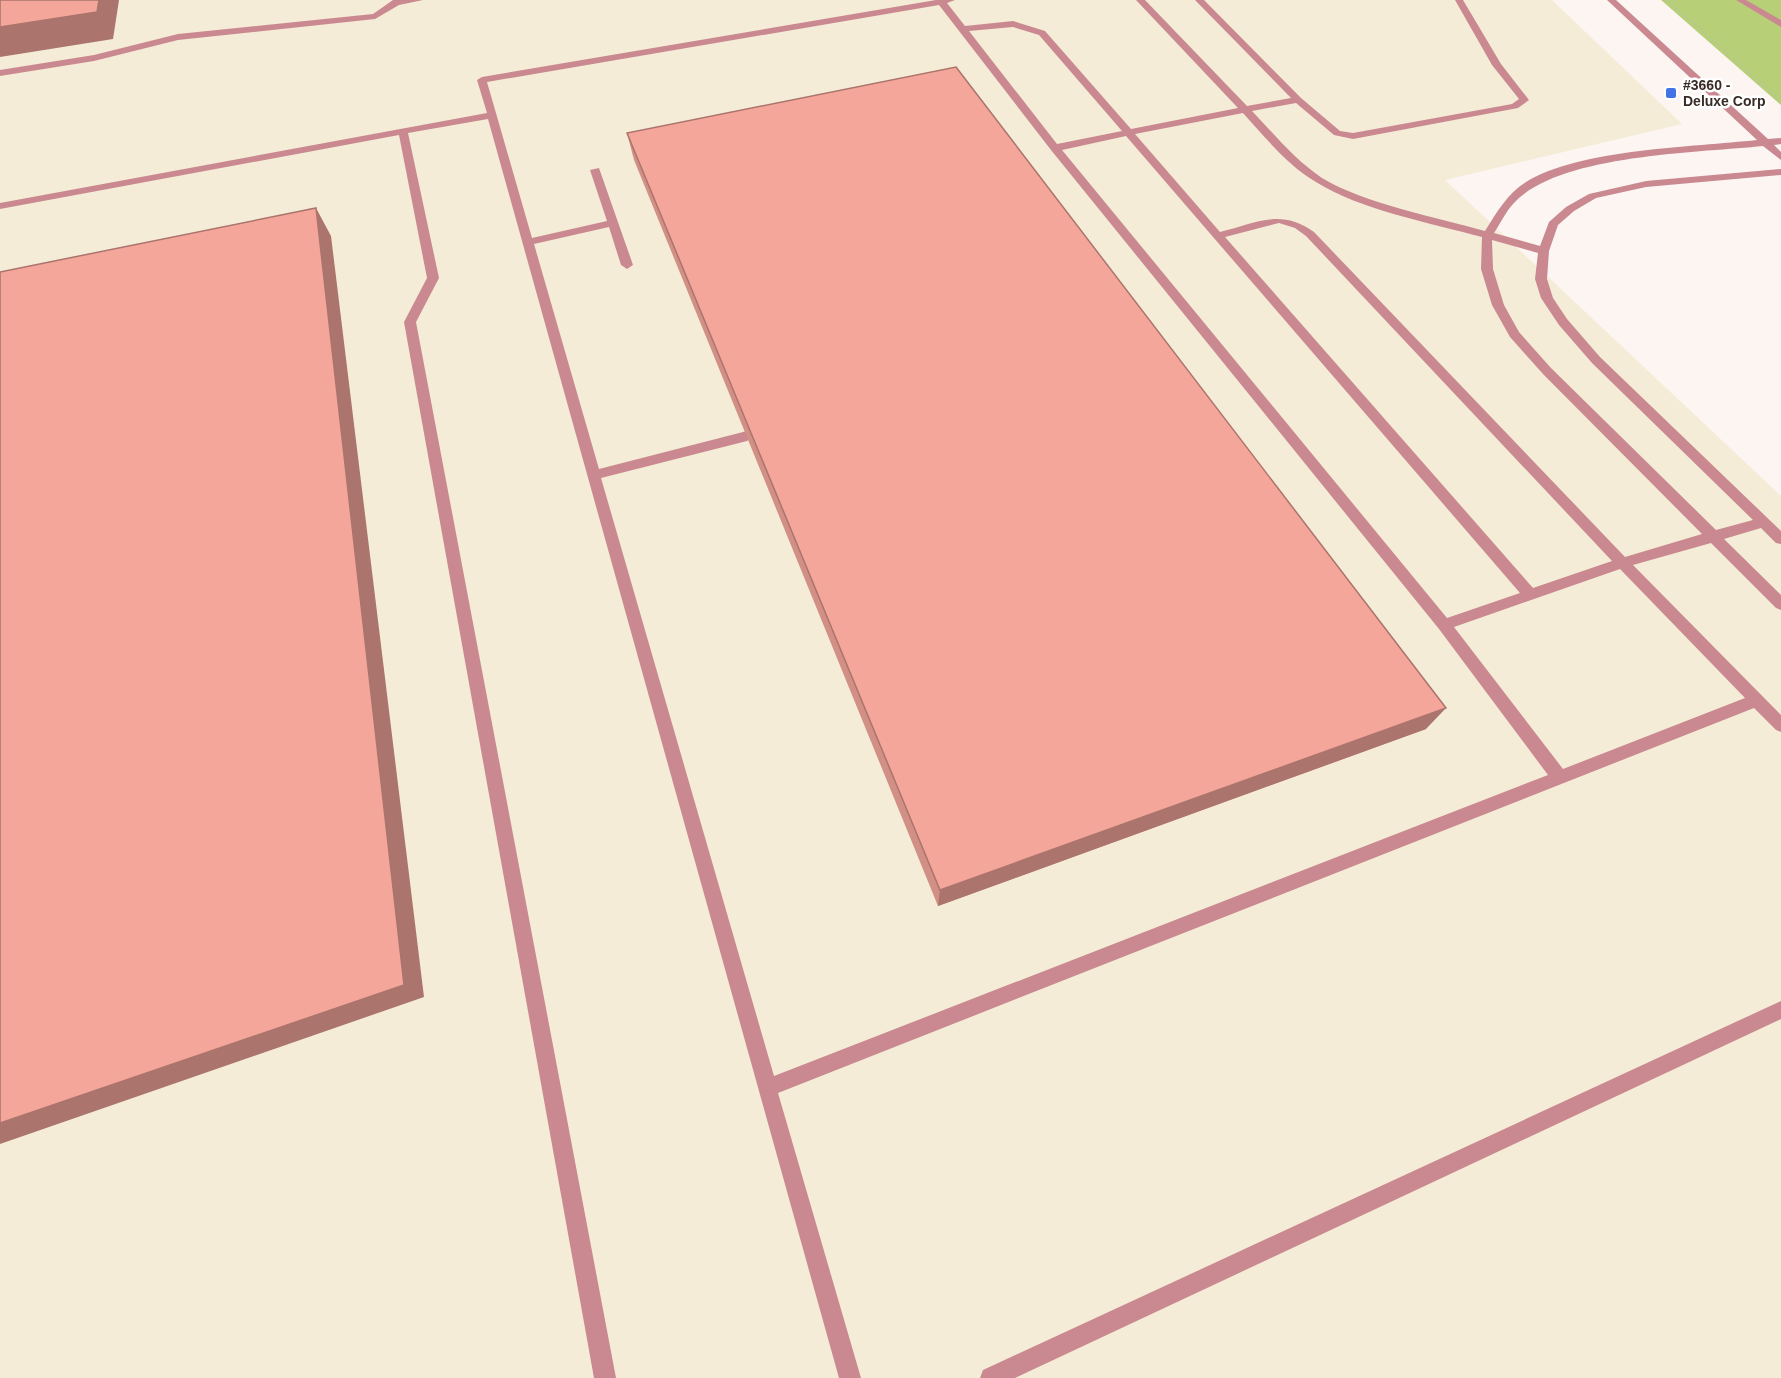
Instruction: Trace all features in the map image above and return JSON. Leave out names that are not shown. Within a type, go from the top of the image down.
[{"type":"street","points":[[0,73],[94,58],[178,37],[375,16],[397,1],[419,0]]},
{"type":"street","points":[[1140,0],[1294,161],[1319,180],[1352,197],[1544,251]]},
{"type":"street","points":[[1198,0],[1298,100],[1337,132],[1353,136],[1515,106],[1524,100],[1497,64],[1459,0]]},
{"type":"street","points":[[1611,0],[1781,157]]},
{"type":"street","points":[[1740,0],[1781,24]]},
{"type":"street","points":[[850,1378],[482,80],[947,1],[963,29],[1055,148],[1444,625],[1560,778]]},
{"type":"street","points":[[963,29],[1014,22],[1029,25],[1042,33],[1531,594]]},
{"type":"street","points":[[1055,148],[1298,100]]},
{"type":"street","points":[[0,206],[492,115]]},
{"type":"street","points":[[403,131],[433,278],[410,322],[605,1378]]},
{"type":"street","points":[[1781,141],[1615,158],[1558,171],[1530,184],[1509,201],[1487,236],[1487,269],[1498,305],[1515,334],[1547,371],[1781,604]]},
{"type":"street","points":[[595,170],[627,265]]},
{"type":"street","points":[[1781,172],[1646,184],[1593,196],[1570,209],[1553,224],[1544,251],[1541,279],[1547,298],[1563,322],[1596,360],[1781,539]]},
{"type":"street","points":[[1218,236],[1279,220],[1299,226],[1310,234],[1622,563],[1781,725]]},
{"type":"street","points":[[528,242],[613,223]]},
{"type":"street","points":[[594,476],[747,436]]},
{"type":"street","points":[[1444,625],[1622,563],[1763,522]]},
{"type":"street","points":[[767,1088],[1756,700]]},
{"type":"street","points":[[991,1378],[1781,1010]]},
{"type":"path","points":[[1667,0],[1781,101]]},
{"type":"shaded area","points":[[0,0],[1552,0],[1682,124],[1445,180],[1781,496],[1781,1378],[0,1378]]},
{"type":"green space","points":[[1661,0],[1781,0],[1781,105]]},
{"type":"building","points":[[0,0],[99,0],[97,12],[0,27]]},
{"type":"building","points":[[956,67],[1446,708],[940,890],[627,133]]},
{"type":"building","points":[[316,208],[404,985],[0,1123],[0,272]]},
{"type":"place","name":"#3660 - Deluxe Corp","points":[[1671,93]]}]
